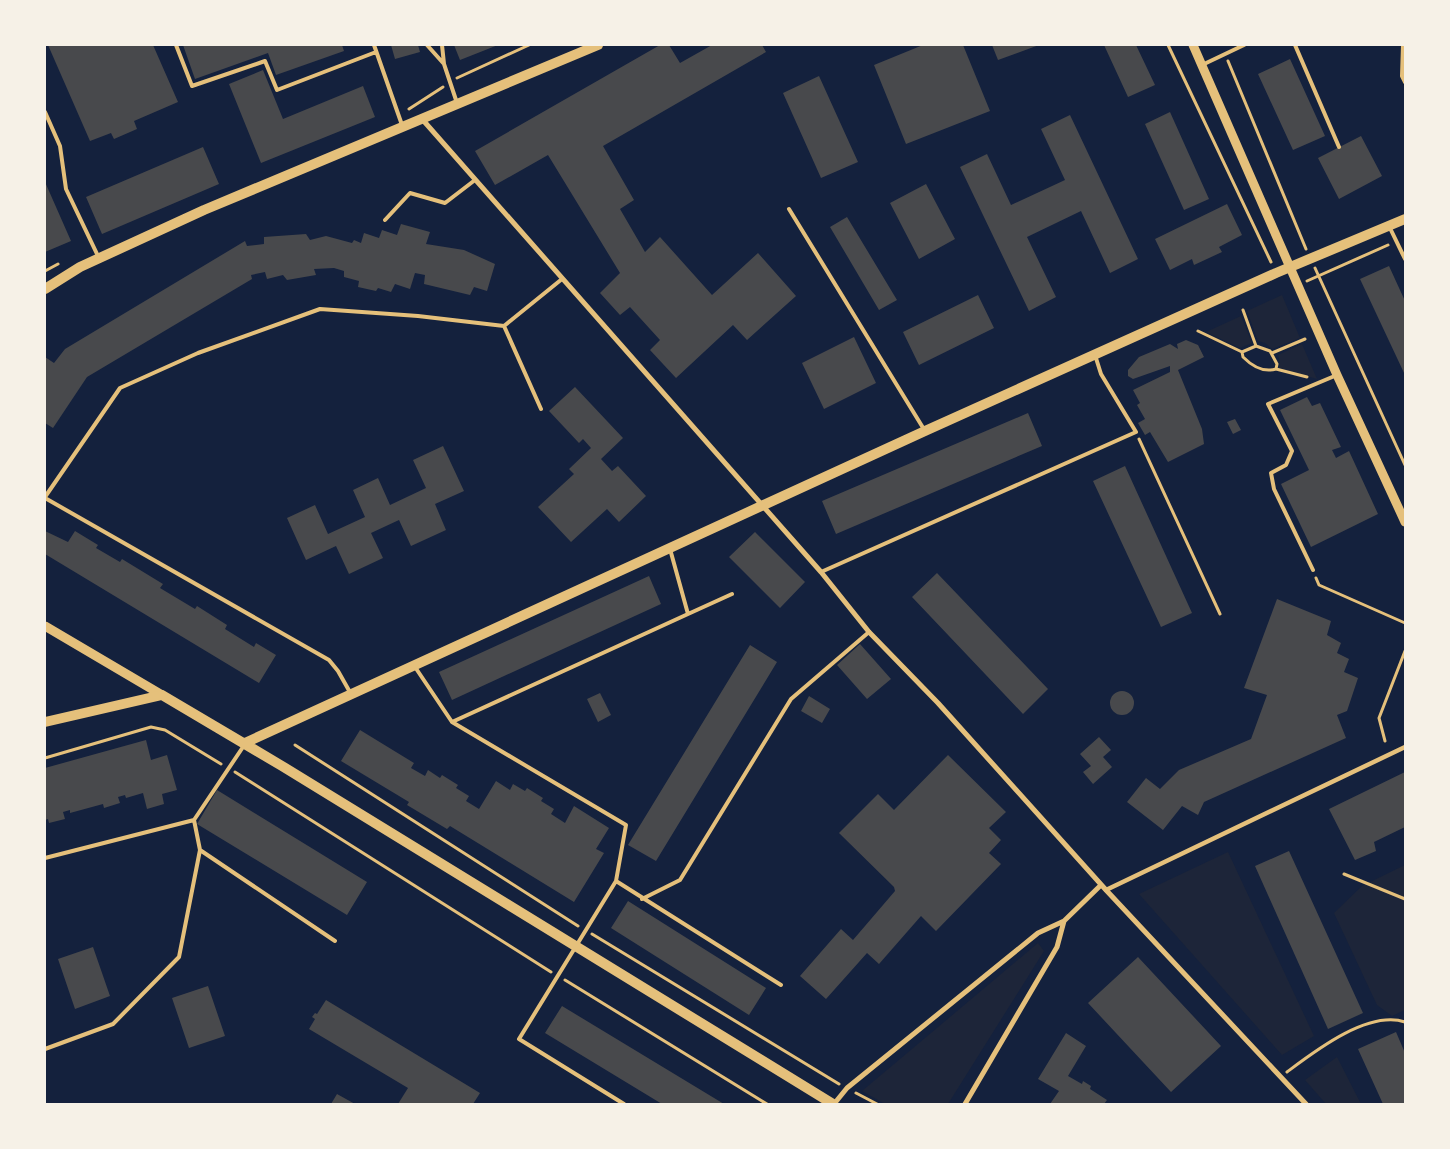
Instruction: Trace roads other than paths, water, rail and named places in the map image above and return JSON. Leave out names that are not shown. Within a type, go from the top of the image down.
[{"type":"main road","points":[[45,289],[99,258],[204,210],[598,45]]},
{"type":"main road","points":[[245,743],[1276,273],[1311,260],[1405,219]]},
{"type":"main road","points":[[45,722],[162,694],[834,1104]]},
{"type":"street","points":[[1193,45],[1337,375],[1405,522]]},
{"type":"street","points":[[422,119],[821,572],[869,632],[938,703],[1101,885],[1306,1104]]},
{"type":"street","points":[[45,626],[162,694]]},
{"type":"street","points":[[1106,890],[1405,748]]},
{"type":"street","points":[[834,1104],[847,1088],[1038,932],[1064,921],[1101,885]]},
{"type":"street","points":[[965,1104],[1057,947],[1064,921]]},
{"type":"lane","points":[[176,45],[192,86],[265,61],[277,90],[376,52]]},
{"type":"lane","points":[[374,45],[403,127]]},
{"type":"lane","points":[[427,45],[444,64]]},
{"type":"lane","points":[[442,45],[444,64],[458,104]]},
{"type":"lane","points":[[1202,65],[1244,45]]},
{"type":"lane","points":[[1295,45],[1339,147]]},
{"type":"lane","points":[[1403,45],[1402,76],[1405,82]]},
{"type":"lane","points":[[45,112],[60,146],[66,189],[99,258]]},
{"type":"lane","points":[[385,220],[410,193],[445,203],[475,180]]},
{"type":"lane","points":[[789,209],[925,432]]},
{"type":"lane","points":[[1389,226],[1405,259]]},
{"type":"lane","points":[[351,695],[338,671],[329,660],[45,498],[120,388],[198,353],[320,309],[418,316],[504,326],[562,279]]},
{"type":"lane","points":[[504,326],[541,409]]},
{"type":"lane","points":[[821,572],[1136,432],[1101,374],[1095,355]]},
{"type":"lane","points":[[1313,570],[1274,489],[1271,473],[1286,465],[1292,451],[1268,404],[1337,375]]},
{"type":"lane","points":[[670,549],[688,614]]},
{"type":"lane","points":[[452,722],[732,594]]},
{"type":"lane","points":[[642,899],[680,880],[791,699],[869,632]]},
{"type":"lane","points":[[415,667],[452,722],[626,825],[616,881],[519,1039],[624,1104]]},
{"type":"lane","points":[[45,858],[194,820],[245,743]]},
{"type":"lane","points":[[45,1049],[113,1024],[179,957],[200,850],[194,820]]},
{"type":"lane","points":[[200,850],[335,940]]},
{"type":"lane","points":[[616,881],[781,985]]}]
